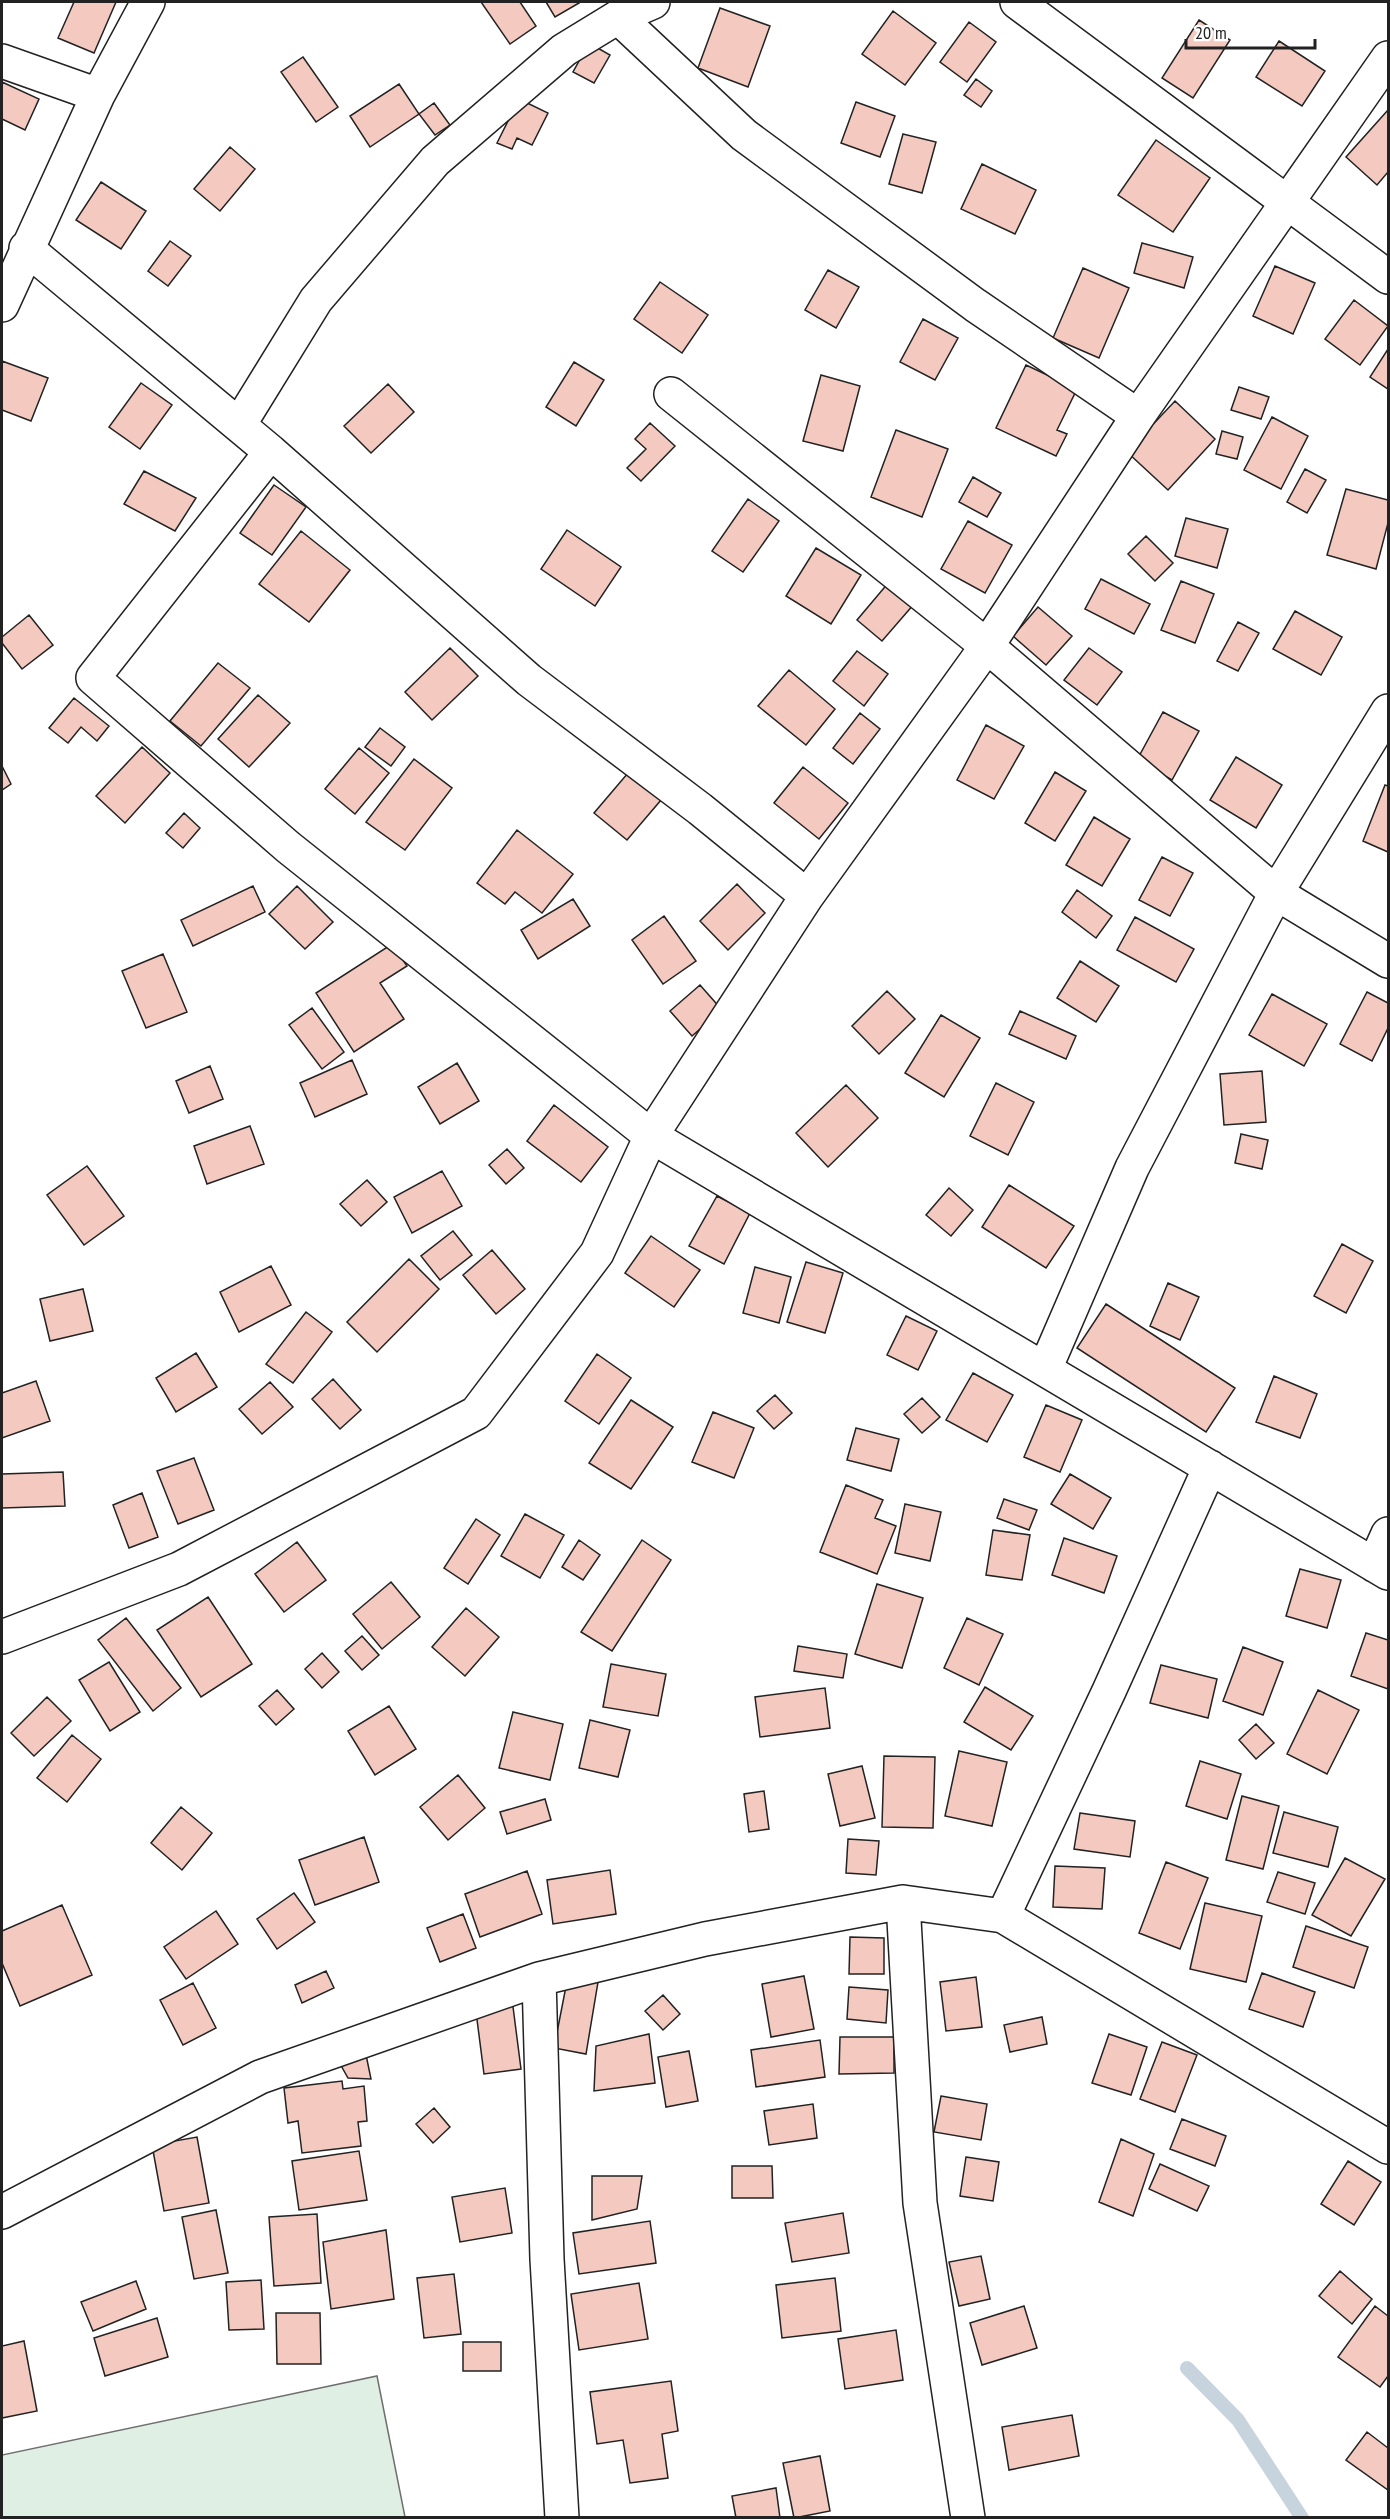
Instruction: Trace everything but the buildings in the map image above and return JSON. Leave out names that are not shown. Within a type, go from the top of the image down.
[{"type":"street","points":[[2,305],[26,248],[98,95],[148,2]]},
{"type":"street","points":[[239,425],[316,300],[435,161],[564,50],[618,16],[652,2]]},
{"type":"street","points":[[1017,2],[1389,277]]},
{"type":"street","points":[[618,16],[744,135],[975,305],[1138,416]]},
{"type":"street","points":[[2,1637],[179,1569],[476,1413],[597,1252],[651,1136],[807,896],[987,646],[1138,416],[1389,58]]},
{"type":"street","points":[[2,61],[98,95]]},
{"type":"street","points":[[26,248],[271,452],[529,680],[700,809],[807,896]]},
{"type":"street","points":[[671,393],[987,646],[1276,893],[1389,961]]},
{"type":"street","points":[[271,452],[93,678],[288,847],[651,1136],[1381,1569],[1389,1534]]},
{"type":"street","points":[[1045,1369],[1132,1168],[1276,893],[1389,711]]},
{"type":"street","points":[[1003,1916],[1109,1691],[1210,1467]]},
{"type":"street","points":[[903,1902],[921,2203],[968,2517]]},
{"type":"street","points":[[2,2212],[260,2077],[539,1979],[705,1938],[903,1902],[1003,1916],[1389,2147]]},
{"type":"street","points":[[539,1979],[547,2259],[562,2517]]},
{"type":"green space","points":[[377,2376],[405,2517],[2,2517],[2,2455]]},
{"type":"waterway","points":[[1187,2368],[1238,2420],[1302,2518]]}]
